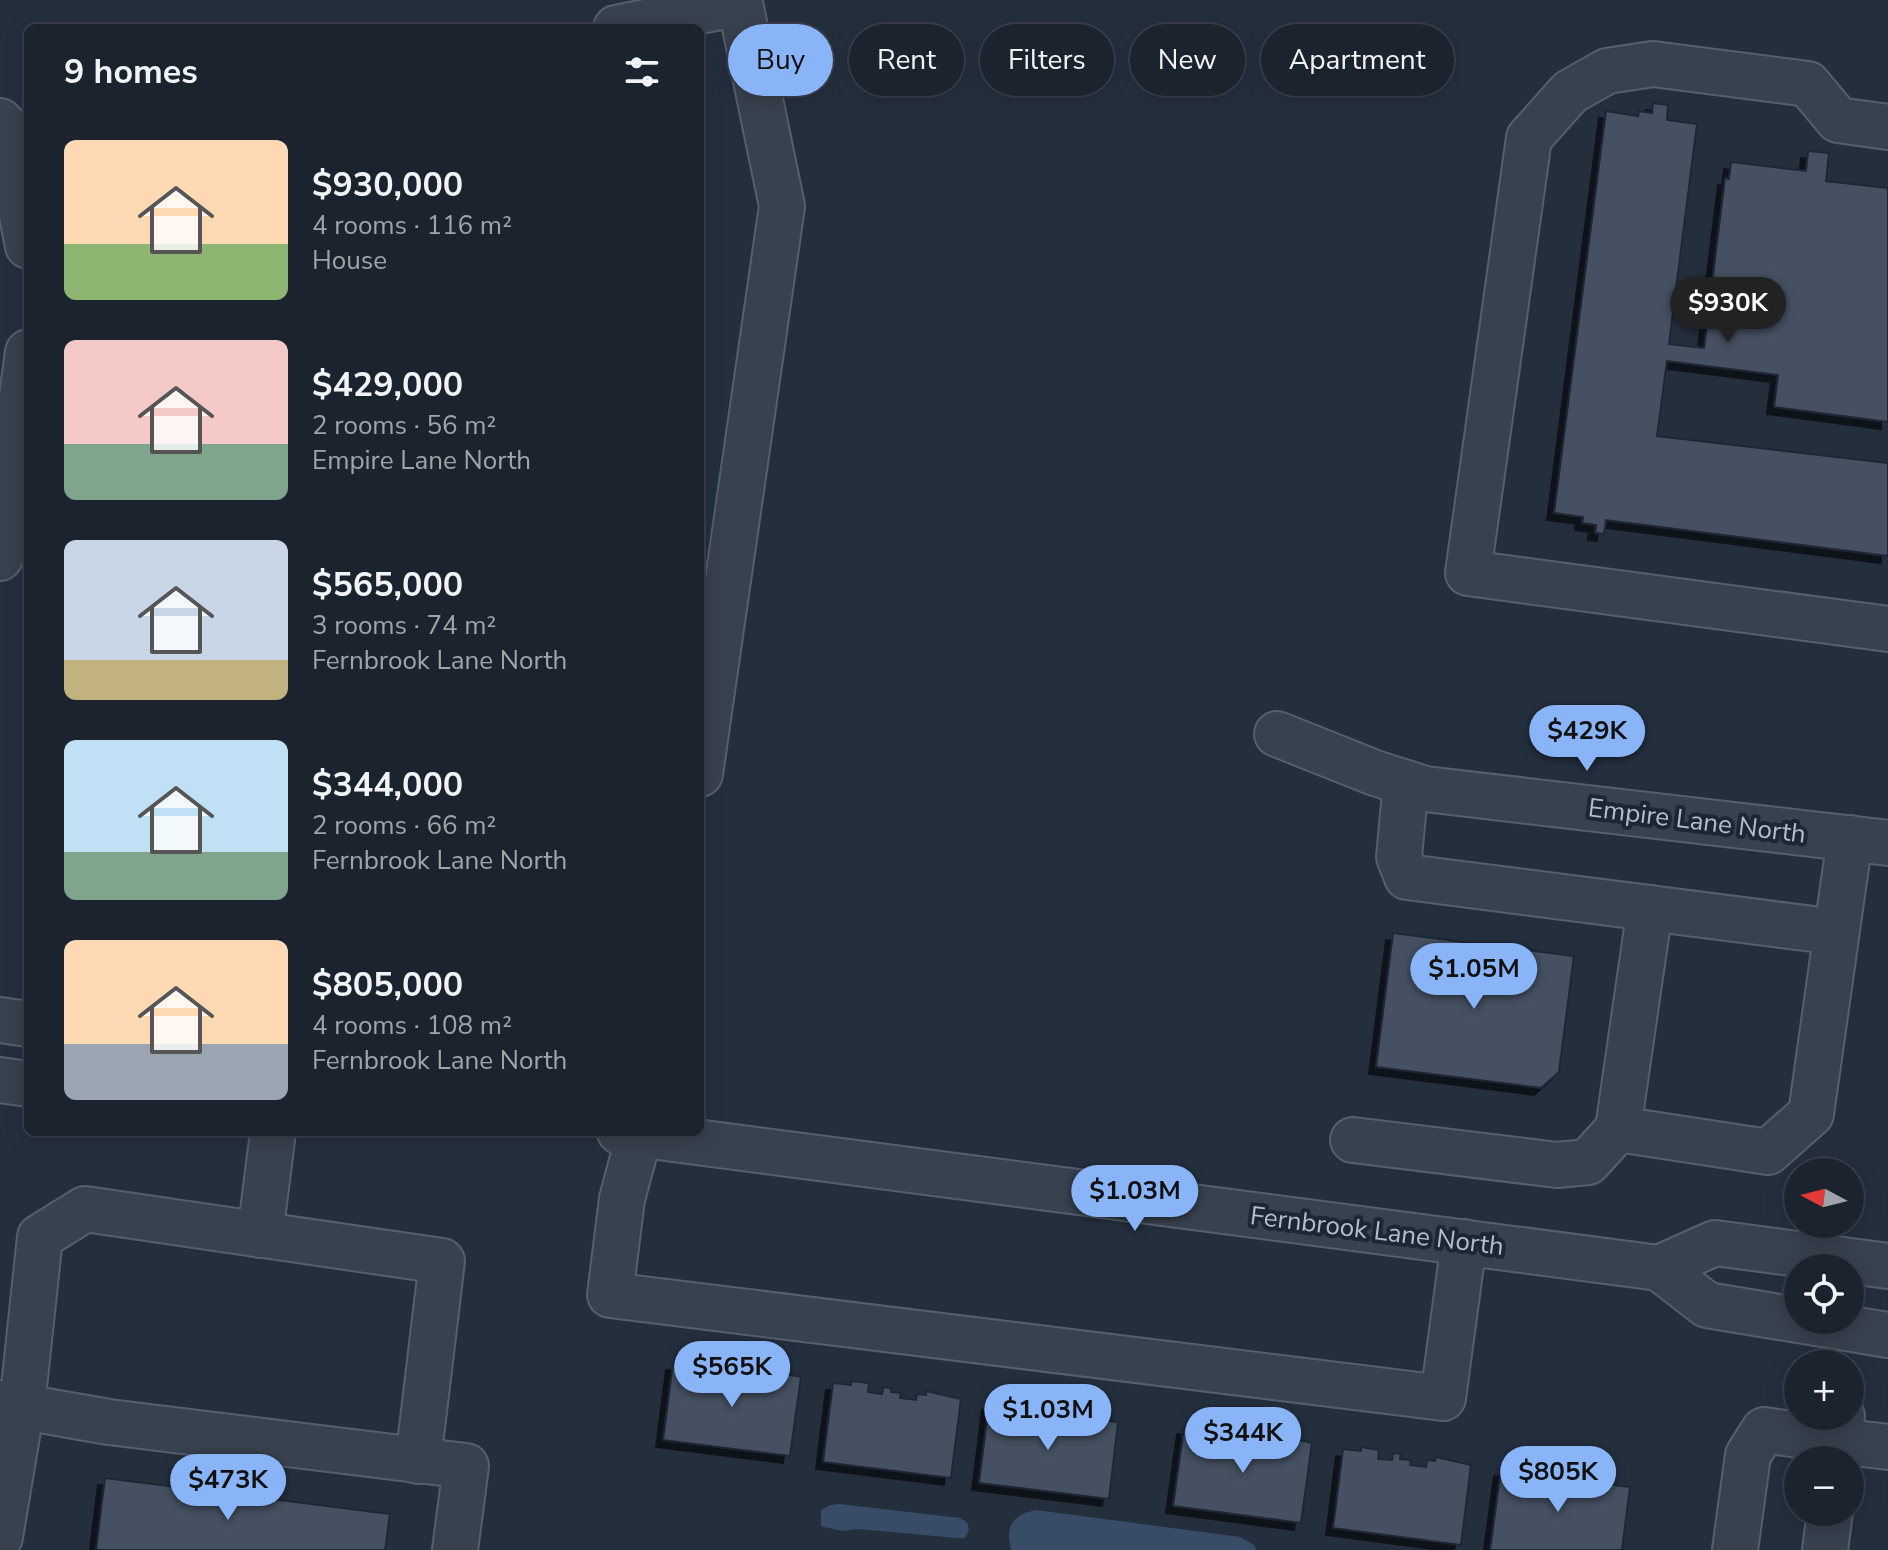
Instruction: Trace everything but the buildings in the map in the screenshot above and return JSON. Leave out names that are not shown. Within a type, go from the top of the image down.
[{"type":"street","points":[[636,24],[740,3],[782,206],[704,704]]},
{"type":"street","points":[[1888,127],[1838,120],[1808,84],[1653,64],[1607,71],[1570,92],[1529,138],[1468,573],[1888,629]]},
{"type":"street","points":[[0,121],[4,125],[24,226]]},
{"type":"street","points":[[0,558],[12,512],[24,392]]},
{"type":"street","name":"Empire Lane North","points":[[1277,734],[1375,773],[1438,790],[1869,840]]},
{"type":"street","points":[[1406,783],[1399,857],[1407,877],[1836,932]]},
{"type":"street","points":[[1618,1129],[1768,1152],[1811,1114],[1836,932],[1869,840]]},
{"type":"street","points":[[1353,1140],[1557,1165],[1588,1162],[1618,1129],[1650,908]]},
{"type":"street","points":[[0,1020],[24,1023]]},
{"type":"street","points":[[0,1080],[24,1083]]},
{"type":"street","points":[[260,1235],[272,1136]]},
{"type":"street","points":[[632,1136],[610,1295],[1443,1398],[1464,1242]]},
{"type":"street","name":"Fernbrook Lane North","points":[[656,1136],[1659,1268]]},
{"type":"street","points":[[0,1537],[11,1405],[40,1237],[85,1209],[442,1261],[418,1461]]},
{"type":"street","points":[[1864,1343],[1707,1305],[1659,1268],[1715,1243],[1888,1266]]},
{"type":"street","points":[[11,1405],[109,1422],[466,1466],[455,1550]]},
{"type":"street","points":[[1735,1550],[1748,1455],[1764,1430],[1888,1447]]},
{"type":"street","points":[[1825,1550],[1828,1526]]},
{"type":"water","points":[[839,1504],[960,1518],[967,1522],[969,1530],[965,1538],[957,1538],[858,1529],[842,1531],[821,1526],[821,1510]]},
{"type":"water","points":[[1036,1510],[1240,1537],[1254,1545],[1256,1550],[1011,1550],[1009,1534],[1012,1523],[1021,1515]]}]
